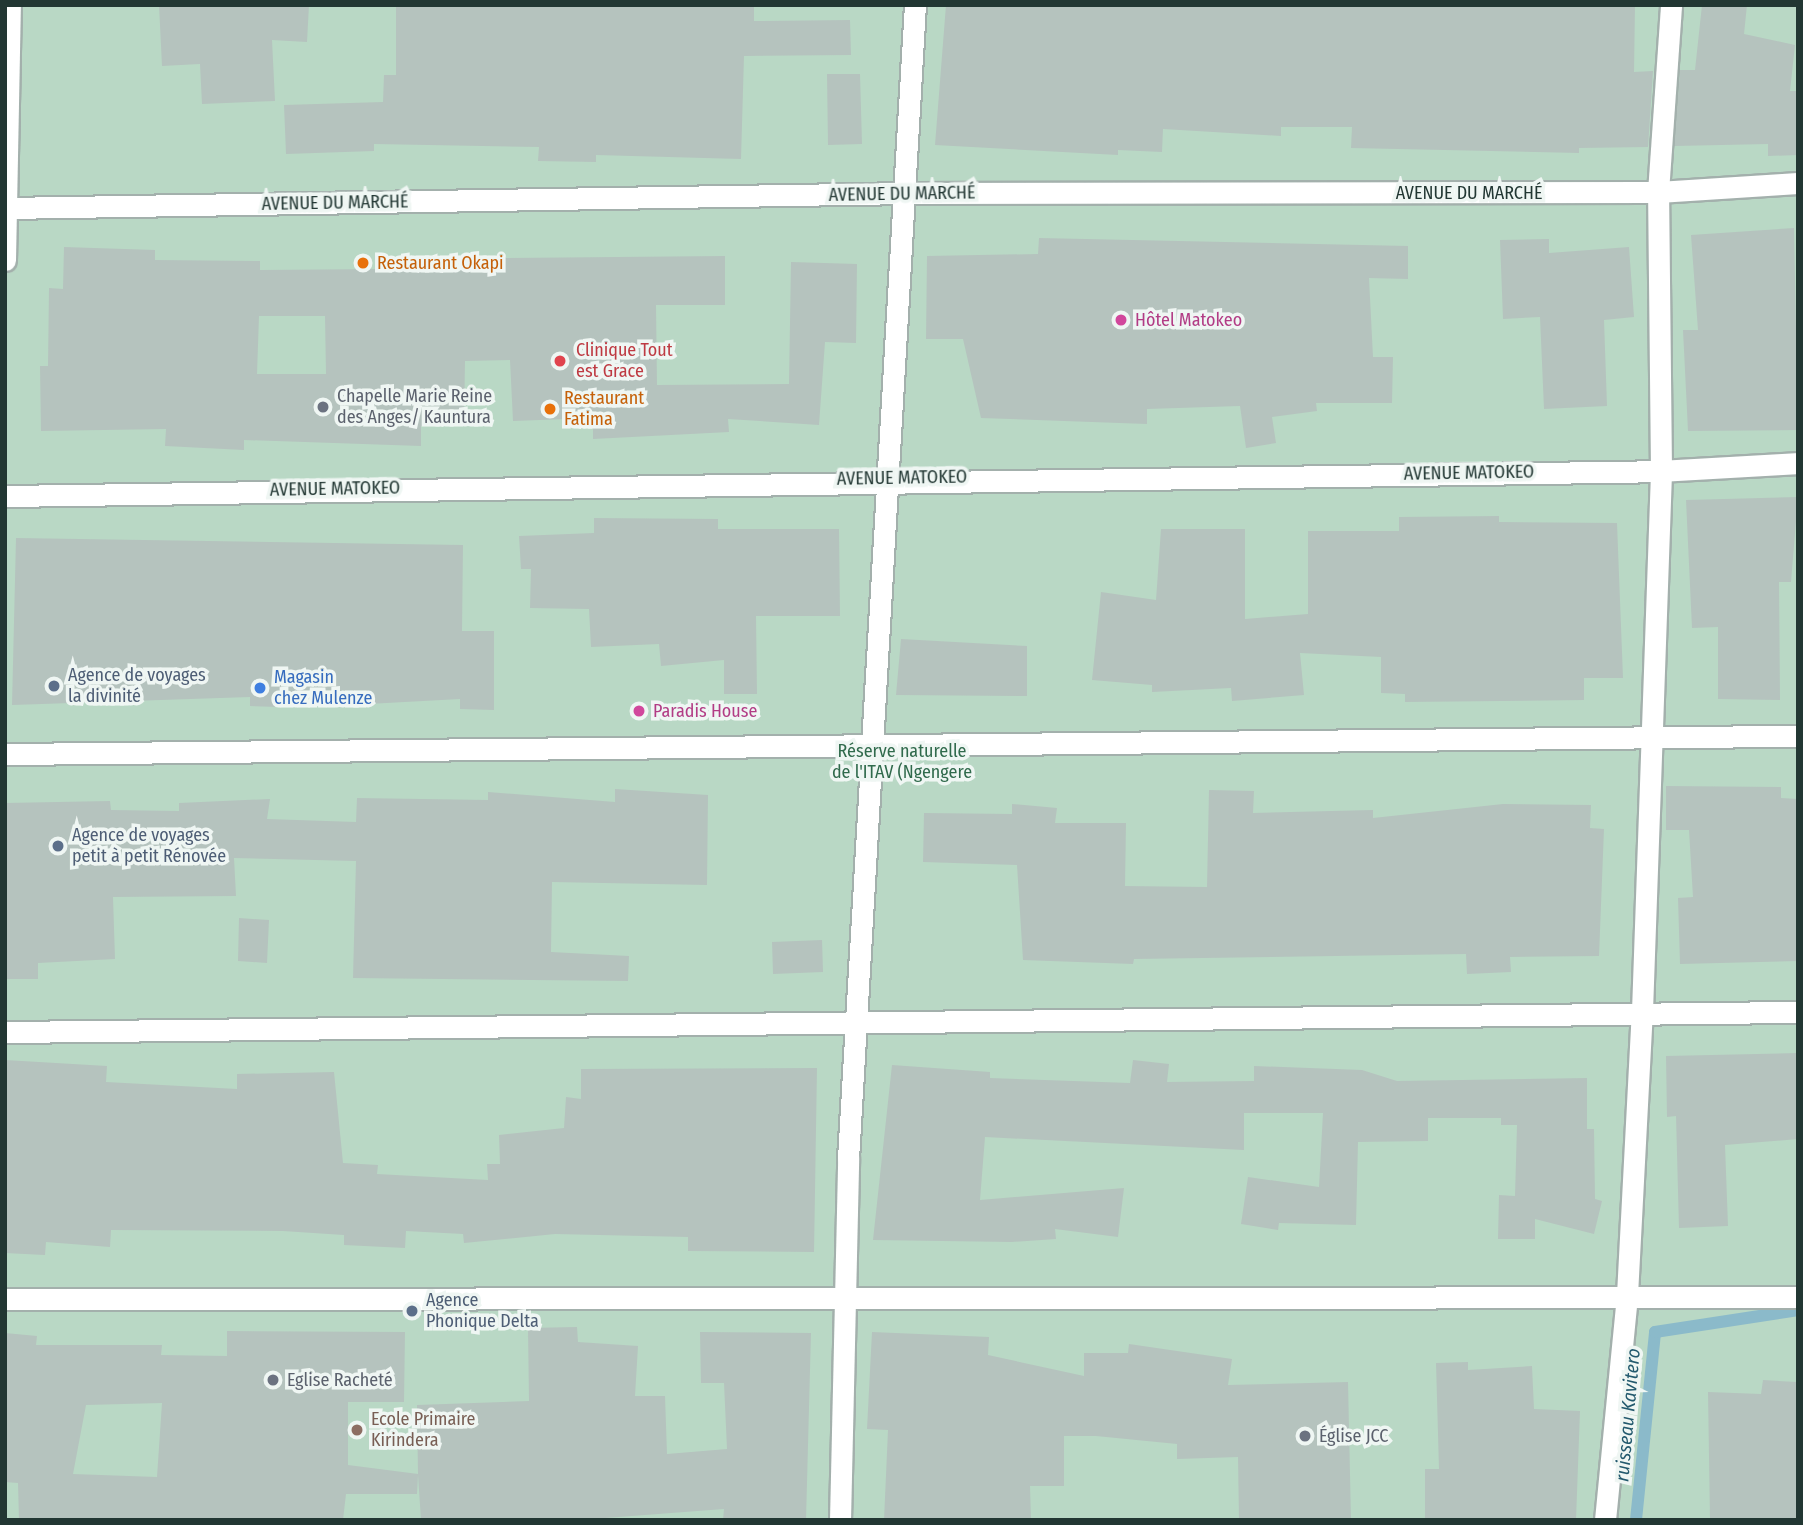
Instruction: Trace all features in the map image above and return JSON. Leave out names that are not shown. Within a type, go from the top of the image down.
[{"type":"street","points":[[5,260],[10,5]]},
{"type":"street","points":[[840,1520],[842,1295],[885,478],[909,193],[915,5]]},
{"type":"street","points":[[1605,1520],[1627,1295],[1642,1011],[1661,471],[1658,192],[1671,5]]},
{"type":"street","name":"AVENUE DU MARCHÉ","points":[[7,208],[909,193],[1658,192],[1798,183]]},
{"type":"street","name":"AVENUE MATOKEO","points":[[5,496],[885,478],[1661,471],[1798,463]]},
{"type":"street","points":[[5,754],[870,750],[1651,736],[1798,736]]},
{"type":"street","points":[[5,1032],[856,1018],[1798,1012]]},
{"type":"street","points":[[5,1299],[842,1295],[1798,1297]]},
{"type":"green space","name":"Réserve naturelle de l'ITAV (Ngengere","points":[[5,5],[1798,5],[1798,1520],[5,1520]]},
{"type":"building","points":[[159,5],[309,5],[307,42],[272,40],[275,101],[202,104],[200,64],[162,66]]},
{"type":"building","points":[[396,5],[754,5],[754,21],[850,20],[851,55],[744,56],[741,159],[596,155],[596,162],[538,161],[539,147],[374,144],[374,151],[286,154],[284,105],[383,102],[384,75],[396,75]]},
{"type":"building","points":[[946,5],[1635,5],[1634,72],[1653,71],[1648,147],[1579,148],[1579,153],[1351,148],[1352,127],[1281,127],[1281,136],[1163,129],[1162,152],[1118,150],[1118,155],[935,145]]},
{"type":"building","points":[[1702,5],[1747,5],[1744,34],[1795,45],[1790,91],[1798,91],[1798,155],[1768,156],[1768,144],[1674,146],[1680,70],[1695,70]]},
{"type":"building","points":[[827,74],[860,74],[862,144],[828,145]]},
{"type":"building","points":[[1794,228],[1798,430],[1688,431],[1683,330],[1698,330],[1691,235]]},
{"type":"building","points":[[1039,238],[1408,246],[1408,279],[1369,278],[1373,357],[1393,357],[1392,403],[1316,403],[1317,411],[1272,417],[1276,443],[1246,448],[1240,406],[1147,409],[1147,424],[981,418],[963,339],[926,339],[927,256],[1038,254]]},
{"type":"building","points":[[1549,239],[1549,253],[1629,247],[1634,317],[1604,320],[1607,406],[1544,409],[1540,317],[1503,319],[1500,240]]},
{"type":"building","points":[[64,247],[155,250],[155,260],[260,261],[260,270],[382,269],[382,259],[725,256],[725,305],[656,305],[657,385],[789,384],[791,262],[857,264],[856,343],[825,342],[819,425],[728,419],[729,432],[593,439],[593,418],[513,421],[510,360],[465,361],[464,424],[421,426],[421,446],[244,440],[244,450],[165,446],[166,429],[41,431],[40,366],[48,366],[49,288],[63,289]],"holes":[[[259,316],[325,316],[326,374],[257,374]]]},
{"type":"building","points":[[1798,497],[1791,582],[1779,582],[1780,700],[1718,699],[1718,627],[1692,628],[1686,500]]},
{"type":"building","points":[[1499,516],[1499,522],[1617,523],[1623,678],[1584,678],[1584,700],[1405,702],[1405,694],[1381,693],[1381,657],[1300,653],[1304,695],[1232,701],[1231,688],[1152,692],[1152,685],[1092,680],[1101,592],[1156,600],[1161,529],[1245,529],[1245,619],[1308,614],[1308,531],[1399,531],[1399,517]]},
{"type":"building","points":[[594,518],[718,519],[718,529],[839,529],[840,616],[756,616],[757,694],[724,694],[724,660],[661,666],[659,644],[591,647],[589,609],[530,608],[531,569],[521,569],[519,536],[594,533]]},
{"type":"building","points":[[16,538],[463,545],[462,631],[494,631],[494,710],[460,709],[460,699],[368,704],[279,698],[279,707],[250,706],[250,697],[12,705]]},
{"type":"building","points":[[901,639],[1027,646],[1027,696],[896,695]]},
{"type":"building","points":[[1666,786],[1781,787],[1781,798],[1798,799],[1798,961],[1680,964],[1678,898],[1693,897],[1689,830],[1666,830]]},
{"type":"building","points":[[615,789],[708,795],[707,885],[552,882],[551,952],[629,956],[628,981],[353,978],[356,861],[234,858],[236,896],[113,897],[115,959],[38,963],[38,979],[5,979],[5,803],[110,801],[111,810],[179,811],[179,803],[270,799],[267,819],[356,822],[357,798],[488,800],[488,792],[615,802]]},
{"type":"building","points":[[1209,790],[1254,791],[1253,813],[1373,810],[1373,818],[1503,804],[1591,805],[1590,828],[1604,829],[1599,956],[1510,957],[1511,972],[1467,974],[1466,954],[1134,959],[1133,964],[1023,960],[1017,865],[923,862],[924,813],[1012,814],[1012,804],[1057,808],[1055,823],[1126,823],[1125,886],[1207,887]]},
{"type":"building","points":[[239,918],[269,920],[267,963],[238,961]]},
{"type":"building","points":[[822,940],[823,972],[773,974],[772,942]]},
{"type":"building","points":[[1798,1053],[1798,1139],[1725,1145],[1728,1226],[1679,1228],[1676,1116],[1667,1117],[1666,1056]]},
{"type":"building","points":[[5,1060],[107,1066],[106,1082],[237,1089],[237,1074],[334,1072],[343,1163],[378,1165],[377,1174],[488,1180],[487,1164],[500,1164],[499,1135],[564,1128],[566,1097],[581,1099],[581,1069],[817,1068],[814,1252],[688,1251],[688,1237],[555,1234],[464,1243],[463,1234],[406,1231],[405,1248],[344,1245],[344,1235],[283,1231],[111,1230],[110,1247],[46,1242],[45,1255],[5,1253]]},
{"type":"building","points":[[1133,1060],[1169,1064],[1167,1082],[1254,1081],[1254,1066],[1362,1070],[1397,1081],[1587,1078],[1587,1129],[1594,1129],[1595,1199],[1602,1201],[1594,1234],[1535,1219],[1535,1239],[1498,1239],[1499,1195],[1515,1196],[1517,1125],[1501,1125],[1501,1118],[1428,1118],[1428,1141],[1358,1142],[1356,1225],[1279,1223],[1278,1230],[1241,1224],[1248,1177],[1319,1187],[1323,1113],[1244,1113],[1244,1150],[985,1137],[980,1200],[1124,1188],[1118,1237],[1055,1229],[1056,1239],[1012,1242],[873,1240],[892,1065],[990,1072],[990,1078],[1130,1083]]},
{"type":"building","points":[[577,1327],[578,1342],[638,1346],[635,1396],[665,1396],[667,1454],[727,1449],[724,1383],[701,1383],[700,1332],[811,1333],[806,1520],[723,1520],[724,1509],[579,1520],[421,1520],[418,1475],[417,1494],[346,1494],[343,1520],[19,1520],[18,1483],[5,1482],[5,1333],[37,1336],[36,1345],[162,1345],[161,1355],[227,1356],[227,1331],[405,1332],[404,1402],[348,1402],[348,1465],[418,1474],[417,1405],[529,1401],[528,1328]],"holes":[[[162,1403],[157,1477],[73,1474],[86,1405]]]},
{"type":"building","points":[[872,1332],[989,1337],[988,1355],[1084,1376],[1084,1353],[1128,1353],[1129,1344],[1232,1359],[1228,1385],[1348,1382],[1351,1520],[1239,1520],[1238,1457],[1177,1459],[1177,1444],[1096,1436],[1064,1436],[1064,1486],[1030,1486],[1031,1520],[884,1520],[888,1430],[867,1429]]},
{"type":"building","points":[[1468,1362],[1468,1370],[1532,1366],[1534,1409],[1580,1411],[1576,1520],[1425,1520],[1425,1469],[1439,1469],[1436,1363]]},
{"type":"building","points":[[1763,1380],[1797,1382],[1798,1520],[1710,1520],[1708,1392],[1761,1394]]},
{"type":"waterway","name":"ruisseau Kavitero","points":[[1636,1520],[1655,1332],[1798,1310]]},
{"type":"place","name":"Restaurant Okapi","points":[[363,263]]},
{"type":"place","name":"Hôtel Matokeo","points":[[1121,320]]},
{"type":"place","name":"Clinique Tout est Grace","points":[[560,361]]},
{"type":"place","name":"Chapelle Marie Reine des Anges/ Kauntura","points":[[323,407]]},
{"type":"place","name":"Restaurant Fatima","points":[[550,409]]},
{"type":"place","name":"Agence de voyages la divinité","points":[[54,686]]},
{"type":"place","name":"Magasin chez Mulenze","points":[[260,688]]},
{"type":"place","name":"Paradis House","points":[[639,711]]},
{"type":"place","name":"Agence de voyages petit à petit Rénovée","points":[[58,846]]},
{"type":"place","name":"Agence Phonique Delta","points":[[412,1311]]},
{"type":"place","name":"Eglise Racheté","points":[[273,1380]]},
{"type":"place","name":"Ecole Primaire Kirindera","points":[[357,1430]]},
{"type":"place","name":"Église JCC","points":[[1305,1436]]}]
